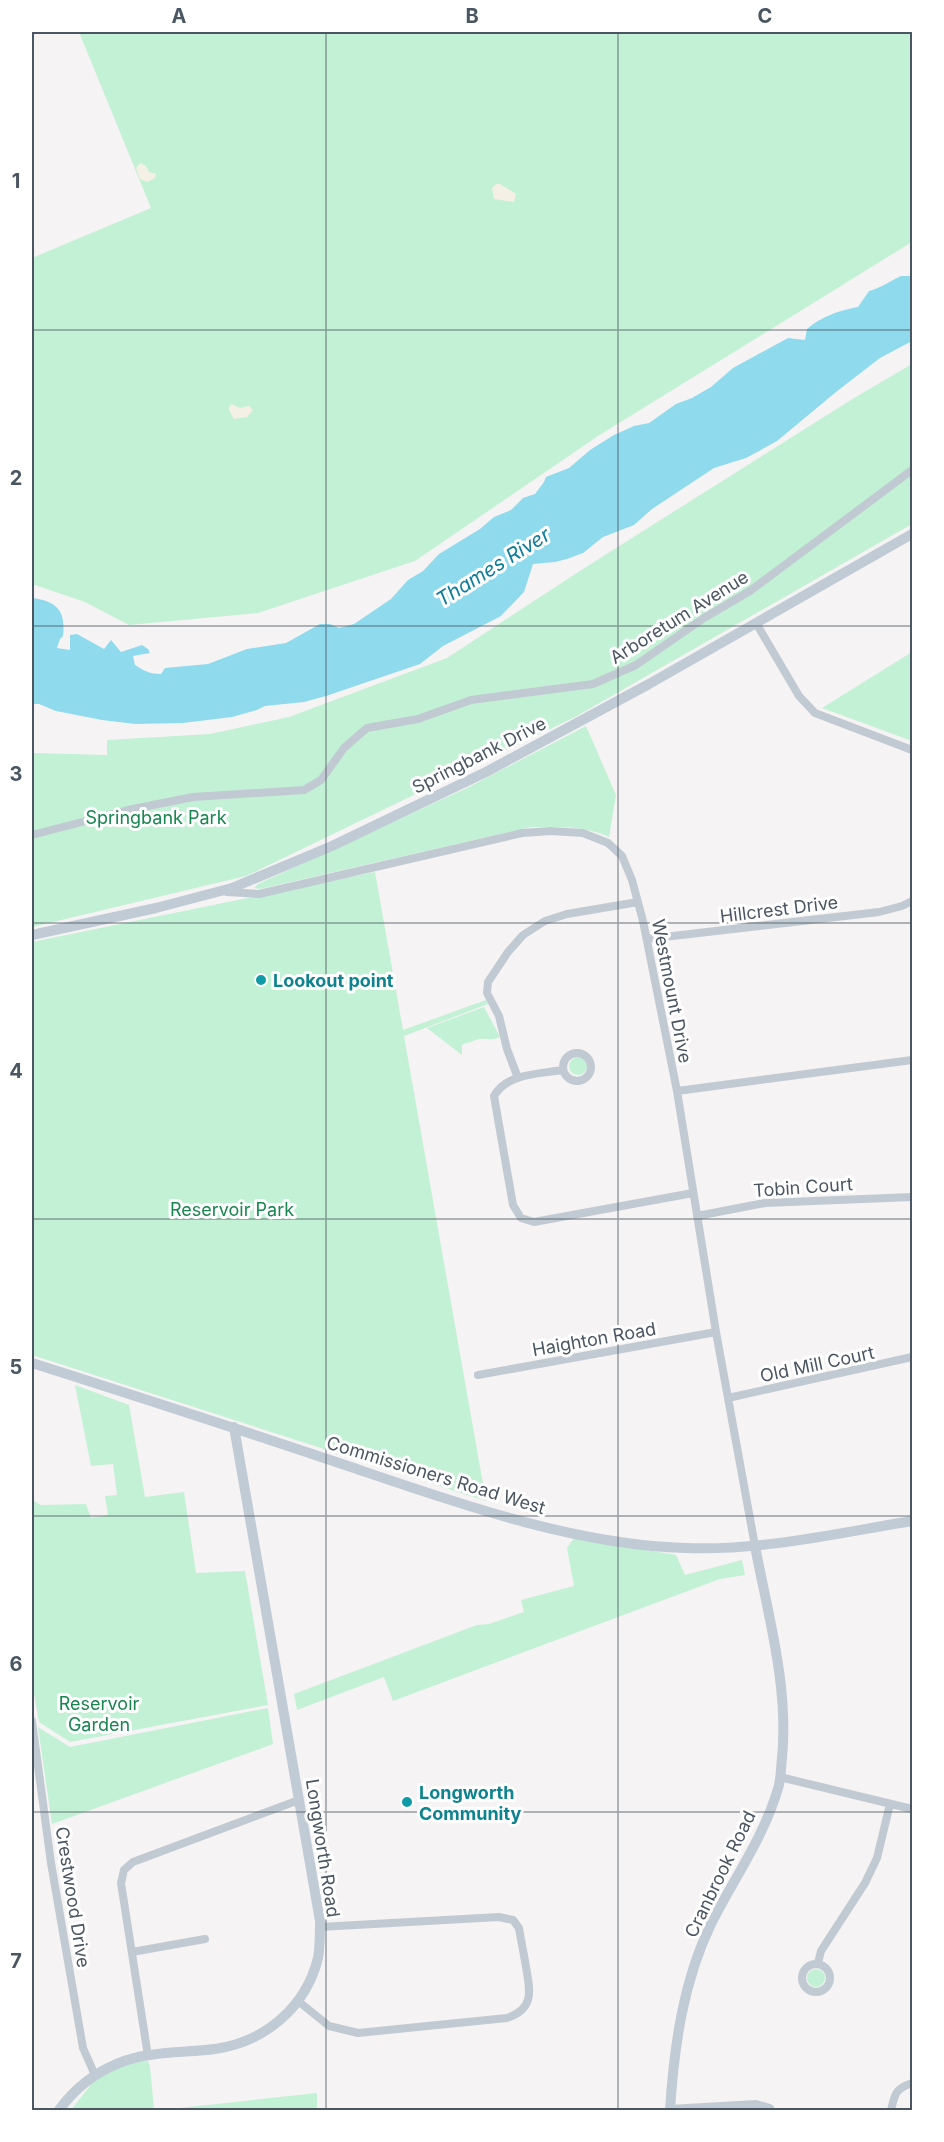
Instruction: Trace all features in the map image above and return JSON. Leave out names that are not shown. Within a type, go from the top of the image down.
[{"type":"main road","name":"Springbank Drive","points":[[32,935],[156,908],[232,888],[332,846],[486,772],[650,684],[912,534]]},
{"type":"main road","name":"Commissioners Road West","points":[[32,1363],[234,1427],[448,1500],[552,1528],[627,1544],[687,1548],[755,1546],[912,1521]]},
{"type":"main road","name":"Longworth Road","points":[[59,2110],[85,2081],[121,2062],[148,2056],[218,2049],[252,2039],[286,2017],[308,1988],[318,1956],[320,1927],[234,1427]]},
{"type":"main road","name":"Cranbrook Road","points":[[670,2110],[680,2016],[690,1977],[710,1926],[764,1829],[780,1777],[784,1735],[780,1679],[755,1546]]},
{"type":"street","name":"Arboretum Avenue","points":[[32,835],[128,810],[193,797],[304,790],[321,780],[344,748],[367,728],[418,719],[471,700],[593,684],[636,665],[704,618],[750,591],[912,470]]},
{"type":"street","points":[[756,623],[799,696],[815,713],[912,750]]},
{"type":"street","name":"Westmount Drive","points":[[219,891],[259,894],[522,834],[551,831],[583,833],[608,843],[622,855],[638,902],[677,1091],[716,1332],[755,1546]]},
{"type":"street","name":"Hillcrest Drive","points":[[646,939],[879,912],[912,901]]},
{"type":"street","points":[[518,1078],[507,1049],[499,1016],[487,993],[488,982],[508,952],[523,935],[545,921],[567,914],[638,902]]},
{"type":"street","points":[[677,1091],[912,1060]]},
{"type":"street","points":[[563,1070],[509,1080],[499,1086],[494,1096],[513,1205],[521,1218],[534,1222],[693,1193]]},
{"type":"street","name":"Tobin Court","points":[[697,1216],[765,1203],[912,1197]]},
{"type":"street","name":"Haighton Road","points":[[478,1375],[716,1332]]},
{"type":"street","name":"Old Mill Court","points":[[728,1398],[912,1357]]},
{"type":"street","name":"Crestwood Drive","points":[[32,1721],[51,1863],[83,2048],[95,2075]]},
{"type":"street","points":[[780,1777],[912,1809]]},
{"type":"street","points":[[148,2056],[121,1883],[124,1870],[133,1862],[299,1800]]},
{"type":"street","points":[[818,1963],[821,1951],[865,1883],[877,1858],[890,1804]]},
{"type":"street","points":[[298,2001],[329,2026],[358,2033],[507,2018],[518,2014],[527,2004],[531,1993],[519,1929],[513,1920],[499,1917],[320,1927]]},
{"type":"street","points":[[132,1952],[205,1939]]},
{"type":"street","points":[[891,2110],[894,2094],[912,2083]]},
{"type":"street","points":[[670,2110],[756,2104],[771,2110]]},
{"type":"green space","points":[[79,32],[912,32],[912,242],[598,436],[415,561],[258,613],[129,625],[85,602],[32,584],[32,258],[151,208]]},
{"type":"green space","name":"Springbank Park","points":[[912,364],[912,524],[575,717],[246,876],[32,927],[32,753],[107,755],[107,740],[210,734],[289,717],[447,658],[586,567]]},
{"type":"green space","points":[[912,652],[912,741],[822,708]]},
{"type":"green space","points":[[586,726],[616,795],[609,837],[590,830],[531,827],[260,889],[254,888],[258,884],[469,787]]},
{"type":"green space","name":"Reservoir Park","points":[[375,872],[403,1030],[486,1000],[488,1004],[404,1036],[486,1501],[32,1355],[32,942]]},
{"type":"green space","points":[[484,1007],[500,1037],[478,1039],[466,1043],[462,1045],[462,1055],[427,1028]]},
{"type":"green space","points":[[574,1057],[582,1057],[587,1062],[585,1073],[574,1075],[569,1070],[569,1062]]},
{"type":"green space","name":"Reservoir Garden","points":[[75,1385],[129,1405],[145,1497],[184,1492],[196,1573],[245,1571],[268,1705],[70,1742],[39,1722],[32,1682],[32,1500],[41,1505],[86,1504],[91,1518],[108,1515],[105,1496],[117,1495],[113,1464],[91,1466]]},
{"type":"green space","points":[[574,1538],[676,1555],[685,1575],[742,1560],[745,1575],[720,1579],[393,1701],[384,1677],[297,1710],[294,1694],[477,1625],[489,1624],[524,1612],[521,1600],[574,1586],[567,1548]]},
{"type":"green space","points":[[268,1708],[273,1744],[52,1824],[38,1727],[70,1747]]},
{"type":"green space","points":[[812,1969],[820,1969],[825,1974],[823,1985],[812,1987],[807,1982],[807,1974]]},
{"type":"green space","points":[[148,2061],[154,2110],[71,2110],[97,2077],[132,2063]]},
{"type":"green space","points":[[317,2093],[317,2110],[161,2110]]},
{"type":"sand","points":[[140,163],[146,166],[149,172],[156,174],[155,178],[147,182],[140,179],[136,168]]},
{"type":"sand","points":[[500,184],[516,194],[514,202],[494,199],[492,188]]},
{"type":"sand","points":[[232,404],[240,408],[249,406],[253,410],[247,417],[234,419],[229,410]]},
{"type":"water","name":"Thames River","points":[[901,276],[912,276],[912,341],[880,358],[777,441],[746,458],[714,468],[652,509],[634,525],[603,537],[583,553],[555,562],[533,564],[524,592],[501,616],[443,646],[420,664],[304,702],[265,706],[232,717],[183,723],[135,724],[102,720],[32,704],[32,598],[54,605],[61,614],[64,627],[63,636],[57,648],[70,650],[70,635],[77,634],[104,649],[111,640],[121,652],[142,645],[150,653],[133,656],[135,665],[147,672],[157,674],[161,674],[165,668],[208,664],[247,649],[286,643],[320,624],[330,624],[339,628],[354,624],[391,599],[408,580],[423,571],[439,554],[480,529],[494,517],[511,510],[523,498],[535,494],[546,477],[569,468],[590,450],[614,435],[634,426],[649,423],[676,404],[711,387],[733,368],[788,338],[805,340],[807,329],[813,324],[844,310],[858,307],[869,291]]},
{"type":"place","name":"Lookout point","points":[[261,980]]},
{"type":"place","name":"Longworth Community","points":[[407,1802]]}]
